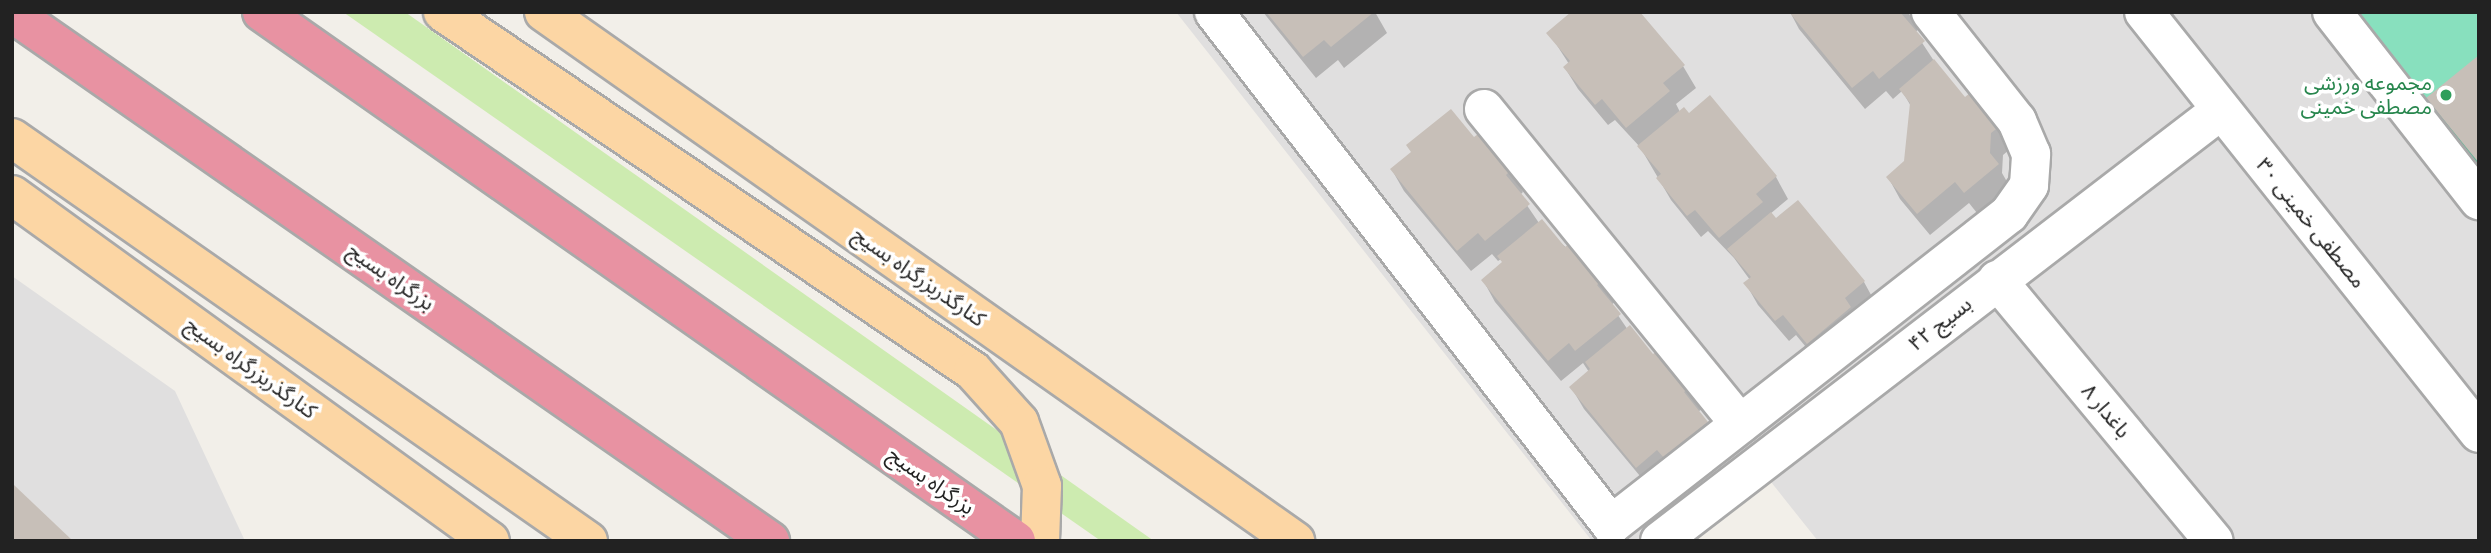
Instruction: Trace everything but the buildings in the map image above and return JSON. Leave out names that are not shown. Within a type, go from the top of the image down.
[{"type":"highway","name":"بزرگراه بسیج","points":[[261,12],[1016,541]]},
{"type":"highway","name":"بزرگراه بسیج","points":[[12,13],[769,541]]},
{"type":"main road","points":[[443,12],[973,371],[1019,422],[1042,486],[1040,541]]},
{"type":"main road","name":"کنارگذربزرگراه بسیج","points":[[544,12],[1295,541]]},
{"type":"main road","points":[[12,138],[588,541]]},
{"type":"main road","name":"کنارگذربزرگراه بسیج","points":[[12,195],[490,541]]},
{"type":"street","points":[[1214,12],[1611,525],[2009,214],[2029,186],[2031,154],[2017,121],[1931,12]]},
{"type":"street","name":"مصطفی خمینی ۳۰","points":[[2144,12],[2479,433]]},
{"type":"street","points":[[2332,12],[2479,200]]},
{"type":"street","points":[[1484,109],[1740,424]]},
{"type":"street","name":"بسیج ۴۲","points":[[1660,541],[2221,110]]},
{"type":"street","name":"باغدار ۸","points":[[1997,280],[2214,541]]},
{"type":"shaded area","points":[[1176,12],[2479,12],[2479,541],[1818,541],[1751,457],[1639,541],[1592,541]]},
{"type":"shaded area","points":[[12,276],[175,391],[245,541],[12,541]]},
{"type":"green space","points":[[343,12],[405,12],[1154,541],[1101,541]]},
{"type":"green space","name":"مجموعه ورزشی مصطفی خمینی","points":[[2347,12],[2479,12],[2479,177]]},
{"type":"place","name":"مجموعه ورزشی مصطفی خمینی","points":[[2446,95]]}]
